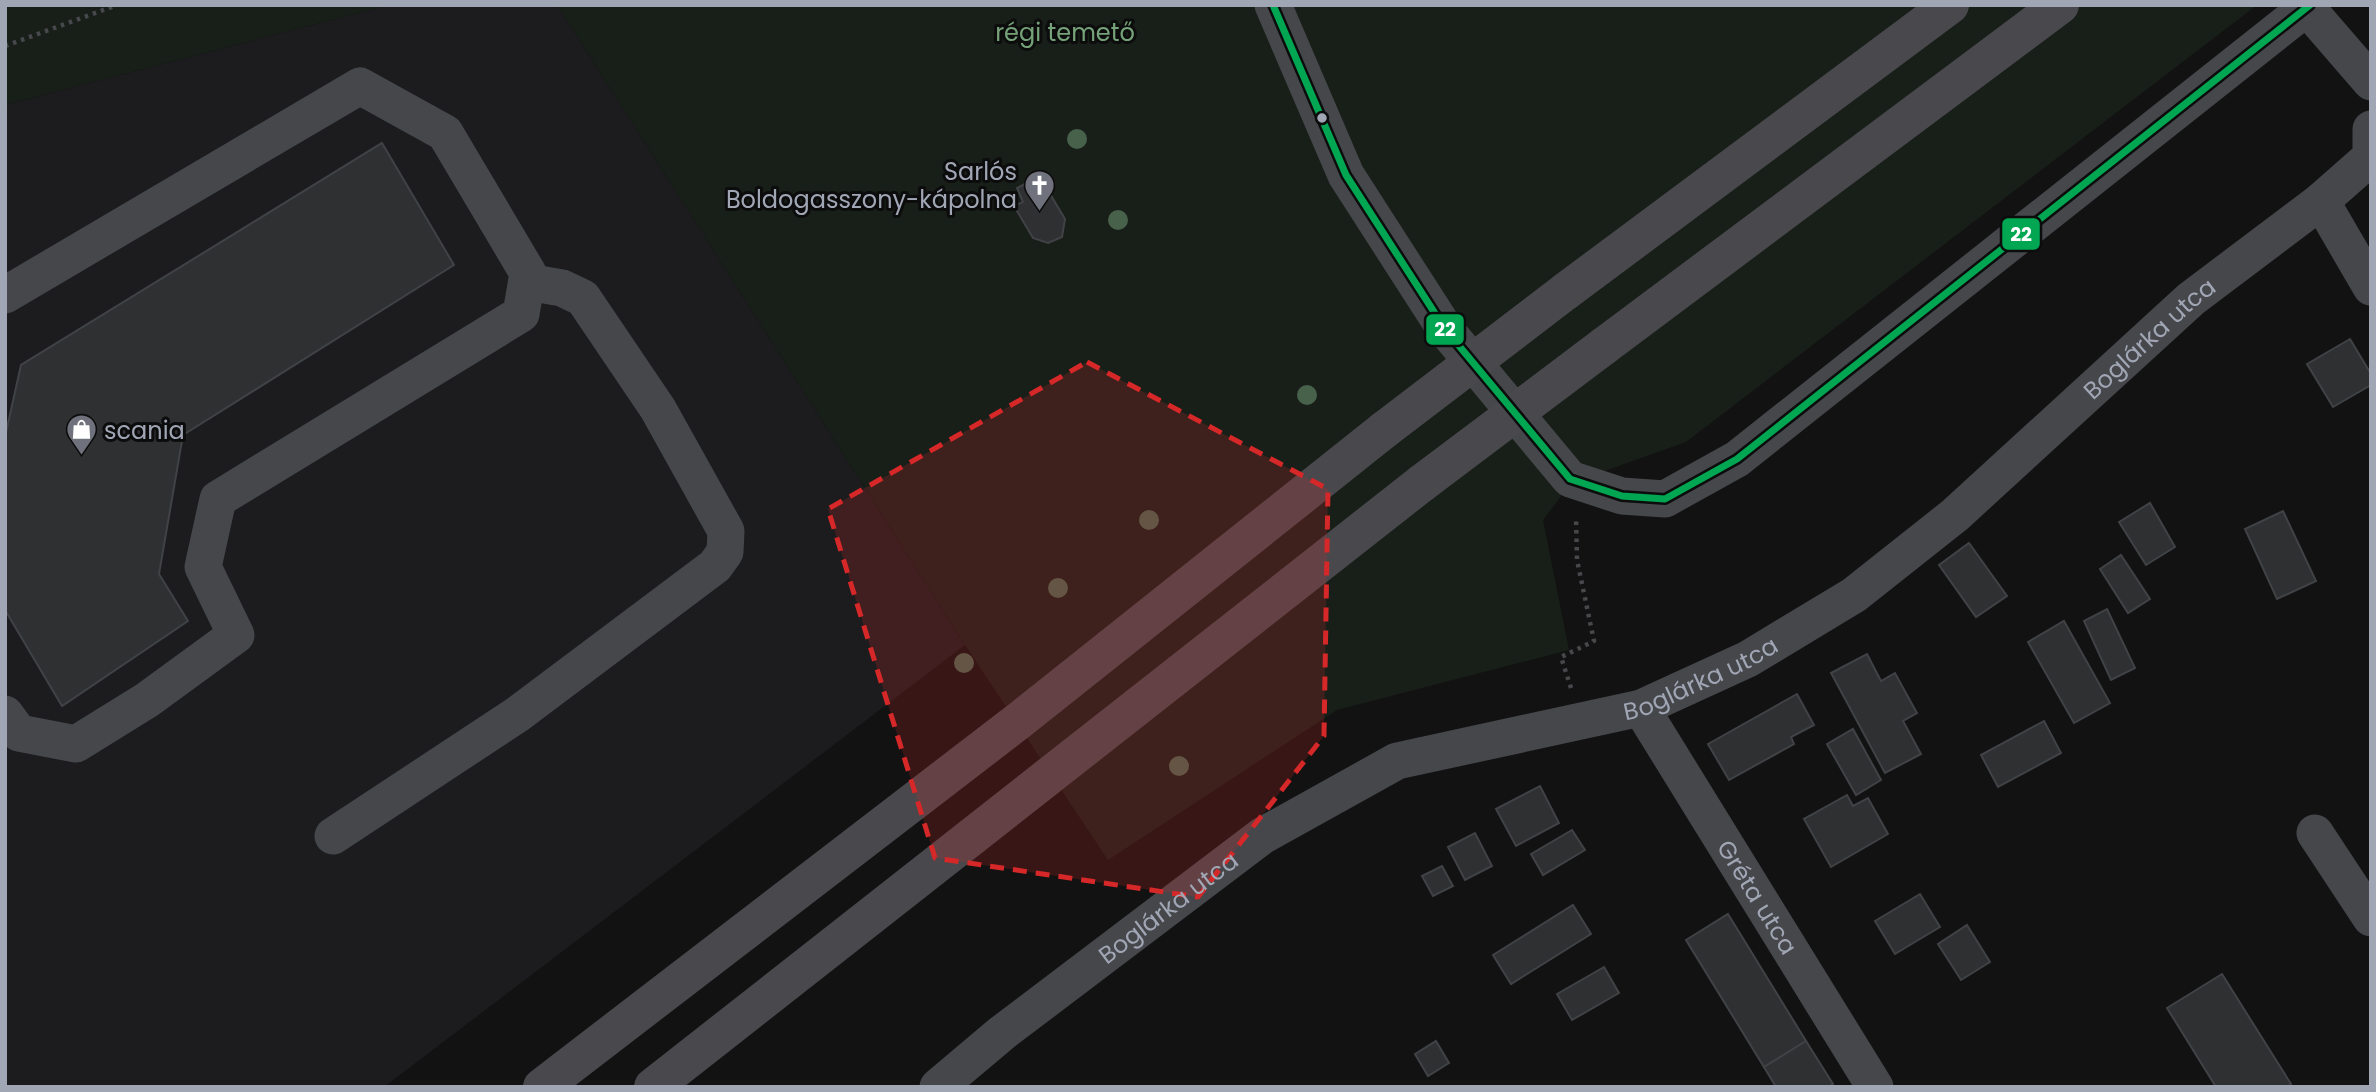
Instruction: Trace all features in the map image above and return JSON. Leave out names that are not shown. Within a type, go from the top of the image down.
[{"type":"highway","points":[[542,1087],[1031,710],[1384,430],[1950,5]]},
{"type":"highway","points":[[653,1087],[1422,483],[2060,5]]},
{"type":"street","points":[[1273,5],[1346,175],[1445,328],[1570,479],[1622,496],[1665,499],[1737,459],[2308,7],[2371,82]]},
{"type":"street","points":[[5,295],[360,86],[445,133],[528,273],[521,314],[218,499],[203,568],[236,635],[147,700],[76,744],[19,733],[5,714]]},
{"type":"street","name":"Boglárka utca","points":[[938,1087],[1002,1033],[1262,836],[1397,761],[1641,708],[1748,659],[1854,595],[1955,515],[2191,299],[2321,201],[2371,157],[2371,129]]},
{"type":"street","points":[[2321,201],[2371,287]]},
{"type":"street","points":[[333,836],[518,714],[715,566],[725,552],[726,531],[658,409],[583,299],[562,288],[527,282]]},
{"type":"street","name":"Gréta utca","points":[[1641,708],[1875,1087]]},
{"type":"street","points":[[2315,833],[2371,918]]},
{"type":"path","points":[[5,46],[117,5]]},
{"type":"path","points":[[1561,657],[1594,641],[1577,560],[1575,506],[1570,479]]},
{"type":"highlighted area","points":[[1087,362],[1328,489],[1324,736],[1198,897],[935,858],[828,509]]},
{"type":"shaded area","points":[[389,5],[557,5],[965,645],[384,1087],[5,1087],[5,105]]},
{"type":"green space","points":[[5,5],[389,5],[5,105]]},
{"type":"green space","name":"régi temető","points":[[557,5],[2257,5],[1686,442],[1571,483],[1543,520],[1569,650],[1337,710],[1108,860],[965,645]]},
{"type":"building","points":[[382,143],[454,265],[183,435],[159,574],[188,621],[62,706],[5,610],[5,437],[21,365]]},
{"type":"building","name":"Sarlós Boldogasszony-kápolna","points":[[1032,180],[1039,194],[1047,189],[1065,219],[1062,237],[1048,243],[1033,238],[1014,206],[1023,202],[1017,188]]},
{"type":"building","points":[[2350,339],[2371,374],[2371,385],[2333,407],[2307,364]]},
{"type":"building","points":[[2150,503],[2175,547],[2146,565],[2119,522]]},
{"type":"building","points":[[2283,511],[2316,581],[2277,599],[2245,529]]},
{"type":"building","points":[[1969,543],[2007,596],[1976,617],[1939,565]]},
{"type":"building","points":[[2121,555],[2150,599],[2128,613],[2100,569]]},
{"type":"building","points":[[2107,609],[2135,668],[2111,680],[2084,621]]},
{"type":"building","points":[[2064,621],[2110,703],[2074,723],[2028,642]]},
{"type":"building","points":[[1867,654],[1881,681],[1895,673],[1917,713],[1903,721],[1921,754],[1885,773],[1831,673]]},
{"type":"building","points":[[1797,694],[1814,725],[1791,737],[1794,744],[1729,780],[1708,744]]},
{"type":"building","points":[[2044,721],[2061,753],[1998,787],[1981,755]]},
{"type":"building","points":[[1853,729],[1881,780],[1856,795],[1827,744]]},
{"type":"building","points":[[1540,786],[1559,823],[1516,846],[1496,809]]},
{"type":"building","points":[[1847,795],[1853,806],[1868,798],[1888,834],[1831,867],[1804,819]]},
{"type":"building","points":[[1572,830],[1585,850],[1543,875],[1531,854]]},
{"type":"building","points":[[1475,833],[1492,866],[1465,880],[1448,847]]},
{"type":"building","points":[[1442,866],[1453,886],[1433,896],[1422,876]]},
{"type":"building","points":[[1920,894],[1940,927],[1895,954],[1875,921]]},
{"type":"building","points":[[1573,905],[1591,934],[1511,984],[1493,955]]},
{"type":"building","points":[[1728,914],[1806,1041],[1764,1067],[1686,940]]},
{"type":"building","points":[[1967,925],[1990,962],[1961,980],[1938,944]]},
{"type":"building","points":[[1604,967],[1619,993],[1572,1020],[1557,994]]},
{"type":"building","points":[[2222,974],[2291,1084],[2287,1087],[2216,1087],[2167,1008]]},
{"type":"building","points":[[1436,1041],[1449,1063],[1428,1076],[1415,1054]]},
{"type":"building","points":[[1806,1041],[1833,1084],[1828,1087],[1776,1087],[1764,1067]]},
{"type":"transit line","name":"22","points":[[1273,5],[1346,175],[1445,329],[1570,479],[1622,496],[1665,499],[1737,459],[2310,5]]},
{"type":"place","name":"Sarlós Boldogasszony-kápolna","points":[[1040,212]]},
{"type":"place","name":"scania","points":[[81,457]]}]
